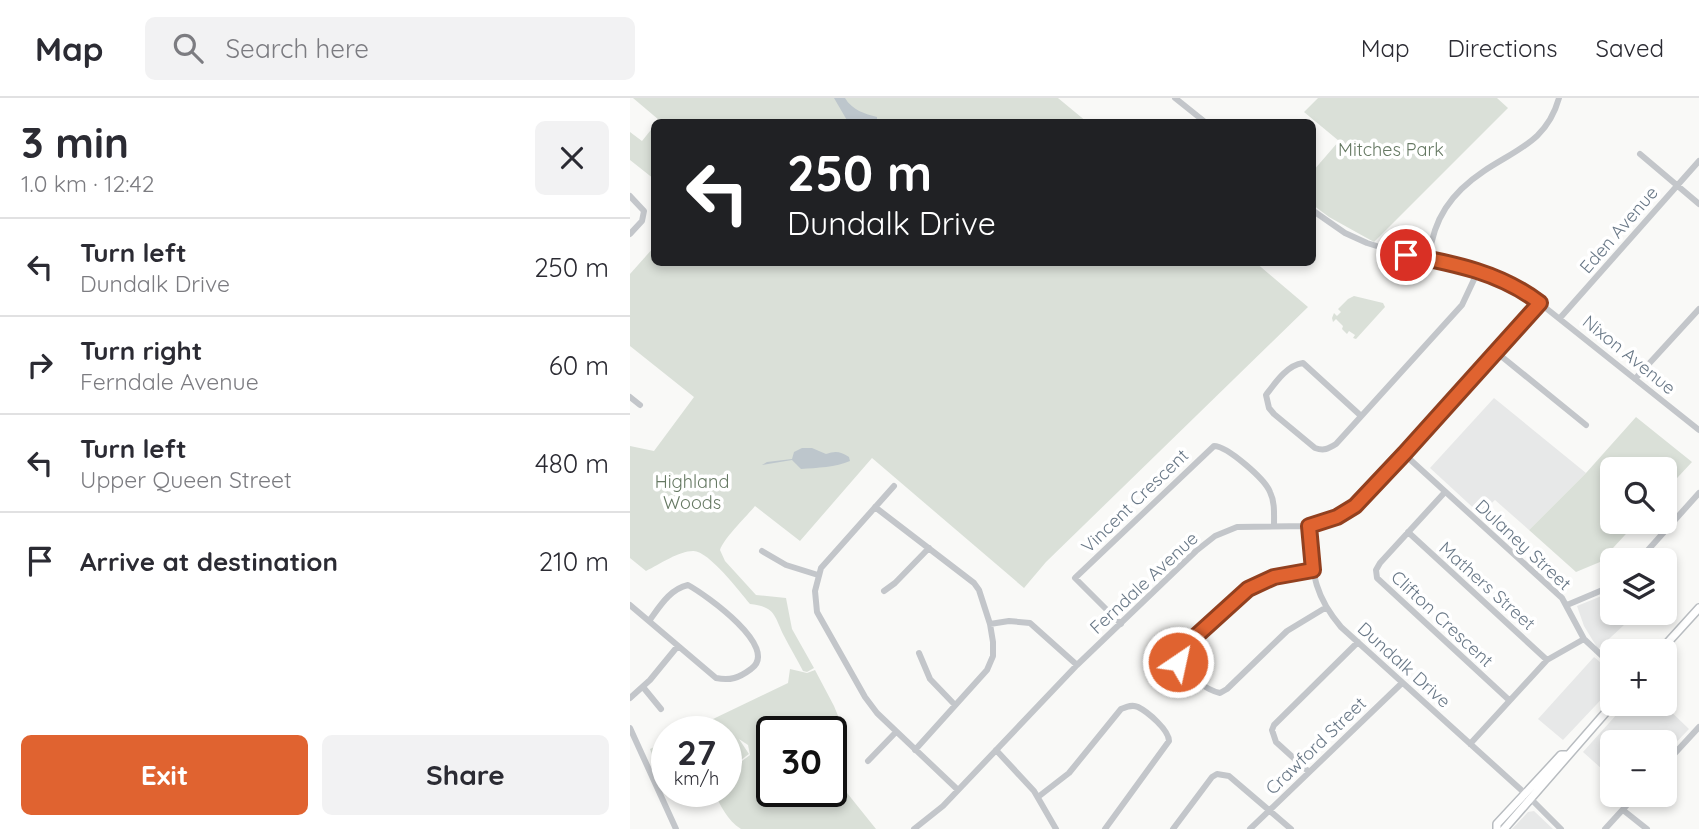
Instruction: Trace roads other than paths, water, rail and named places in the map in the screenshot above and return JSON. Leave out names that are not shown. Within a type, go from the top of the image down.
[{"type":"main road","points":[[1671,639],[1699,608]]},
{"type":"main road","points":[[1497,829],[1497,824],[1566,760],[1566,755],[1602,716]]},
{"type":"main road","points":[[1504,829],[1529,796]]},
{"type":"street","points":[[1175,98],[1201,119]]},
{"type":"street","points":[[1429,258],[1431,235],[1441,212],[1485,171],[1532,142],[1553,116],[1559,98]]},
{"type":"street","points":[[1640,154],[1699,204]]},
{"type":"street","name":"Eden Avenue","points":[[1560,318],[1699,161]]},
{"type":"street","points":[[630,196],[644,211],[642,221],[630,234]]},
{"type":"street","name":"Nixon Avenue","points":[[1316,213],[1345,233],[1367,243],[1478,271],[1511,284],[1560,318],[1699,430]]},
{"type":"street","points":[[1360,415],[1303,363],[1290,368],[1266,395],[1269,408],[1274,414],[1315,449],[1322,451],[1336,444],[1462,305],[1478,271]]},
{"type":"street","name":"Ferndale Avenue","points":[[915,829],[958,790],[1077,666],[1196,551],[1215,536],[1237,527],[1309,526],[1337,517],[1355,506],[1540,303]]},
{"type":"street","points":[[1635,379],[1699,309]]},
{"type":"street","points":[[1496,352],[1586,425]]},
{"type":"street","points":[[630,397],[640,405]]},
{"type":"street","name":"Vincent Crescent","points":[[1121,624],[1075,578],[1214,446],[1224,448],[1265,483],[1274,500],[1274,526]]},
{"type":"street","name":"Dulaney Street","points":[[1404,454],[1562,598],[1584,639],[1600,654]]},
{"type":"street","points":[[894,486],[832,554],[818,575],[816,606],[822,624],[865,697],[896,732],[958,790]]},
{"type":"street","name":"Clifton Crescent","points":[[1445,492],[1380,563],[1376,570],[1377,578],[1509,700]]},
{"type":"street","points":[[1650,548],[1699,493]]},
{"type":"street","points":[[875,507],[974,583],[979,590],[990,624],[993,656],[987,670],[915,750]]},
{"type":"street","name":"Dundalk Drive","points":[[1309,526],[1313,570],[1325,608],[1358,642],[1529,796],[1561,829]]},
{"type":"street","name":"Mathers Street","points":[[1408,532],[1548,660]]},
{"type":"street","points":[[884,591],[929,548]]},
{"type":"street","points":[[762,551],[786,565],[818,575]]},
{"type":"street","points":[[1313,570],[1274,577],[1248,589],[1184,647],[1178,654],[1178,662],[1183,670],[1212,691],[1220,693],[1287,631],[1325,608]]},
{"type":"street","points":[[630,605],[712,675],[732,680],[757,665],[759,660],[760,654],[747,632],[688,584],[672,592],[649,621]]},
{"type":"street","points":[[1567,605],[1600,591]]},
{"type":"street","points":[[990,624],[1009,621],[1030,623],[1077,666]]},
{"type":"street","points":[[1471,744],[1548,660],[1584,639]]},
{"type":"street","points":[[1310,772],[1276,742],[1272,730],[1295,703],[1358,642]]},
{"type":"street","points":[[630,698],[643,687],[677,647]]},
{"type":"street","points":[[919,653],[930,679],[956,705]]},
{"type":"street","name":"Crawford Street","points":[[1250,829],[1402,683]]},
{"type":"street","points":[[643,687],[662,709]]},
{"type":"street","points":[[1038,797],[1080,761],[1121,709],[1130,705],[1138,707],[1166,730],[1169,741],[1105,829]]},
{"type":"street","points":[[630,728],[676,829]]},
{"type":"street","points":[[1677,751],[1698,729]]},
{"type":"street","points":[[868,761],[896,732]]},
{"type":"street","points":[[996,750],[1038,797],[1056,829]]},
{"type":"street","points":[[1173,829],[1217,774],[1229,776],[1291,829]]},
{"type":"street","points":[[1605,829],[1626,807]]},
{"type":"street","points":[[1623,810],[1647,829]]},
{"type":"park label","name":"Mitches Park","points":[[1391,150]]},
{"type":"park label","name":"Highland Woods","points":[[692,492]]}]
